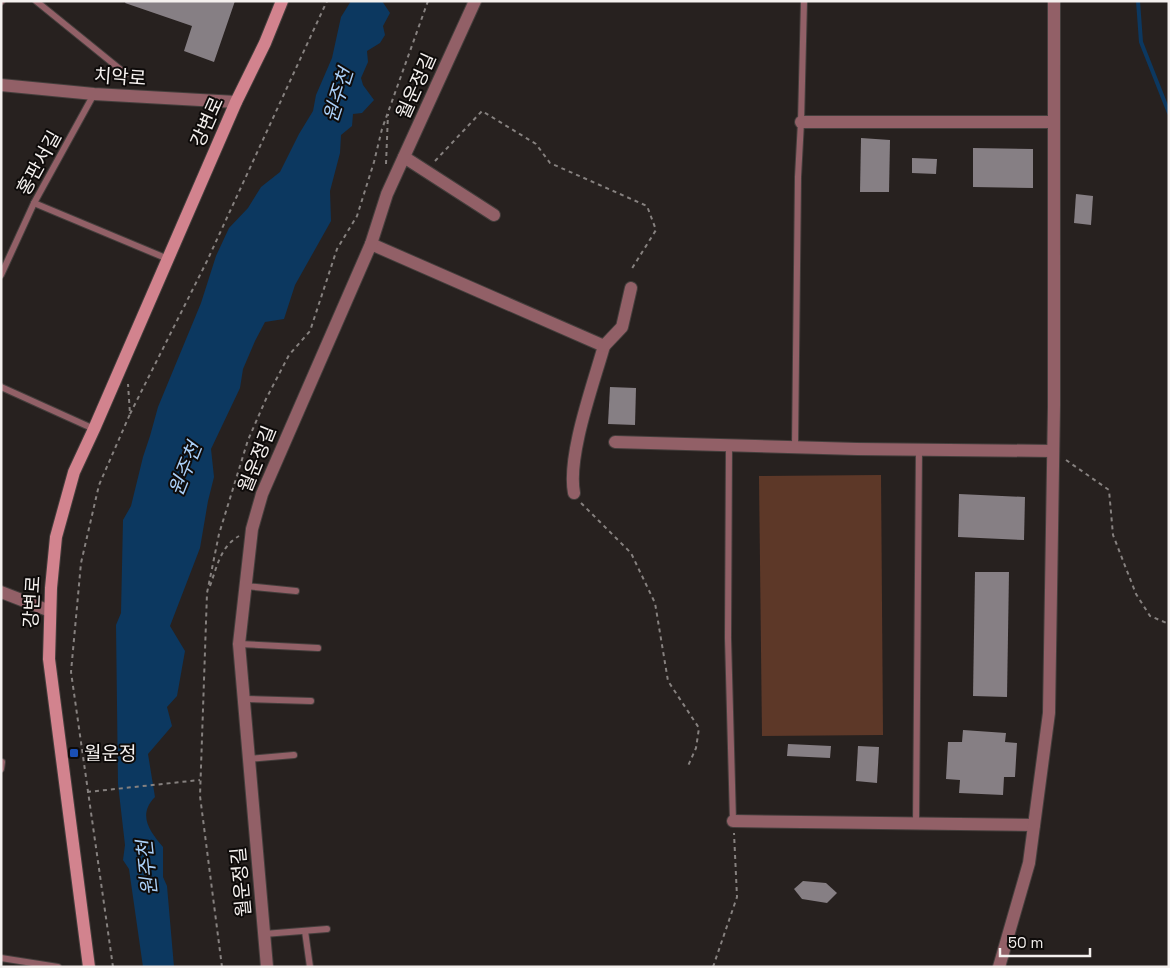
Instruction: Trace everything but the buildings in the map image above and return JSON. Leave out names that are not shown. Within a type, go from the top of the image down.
[{"type":"street","name":"강변로","points":[[89,967],[48,659],[51,588],[56,536],[74,472],[282,1]]},
{"type":"street","name":"월운정길","points":[[267,967],[239,644],[252,529],[262,494],[371,244],[387,194],[474,1]]},
{"type":"street","points":[[999,967],[1029,863],[1049,713],[1053,450],[1054,1]]},
{"type":"street","name":"치악로","points":[[1,85],[94,94],[236,102]]},
{"type":"street","points":[[801,122],[1054,122]]},
{"type":"street","points":[[404,158],[426,170],[494,215]]},
{"type":"street","points":[[371,244],[604,346]]},
{"type":"street","points":[[574,493],[572,482],[576,449],[604,346],[622,327],[631,288]]},
{"type":"street","points":[[615,442],[795,447],[1053,450]]},
{"type":"street","points":[[1,592],[50,611]]},
{"type":"street","points":[[733,821],[1034,826]]},
{"type":"lane","points":[[36,1],[126,74]]},
{"type":"lane","points":[[795,447],[798,177],[804,1]]},
{"type":"lane","name":"홍판서길","points":[[1,276],[34,203],[94,94]]},
{"type":"lane","points":[[34,203],[168,259]]},
{"type":"lane","points":[[1,386],[94,430]]},
{"type":"lane","points":[[728,445],[728,638],[733,821]]},
{"type":"lane","points":[[916,825],[919,449]]},
{"type":"lane","points":[[245,586],[296,591]]},
{"type":"lane","points":[[239,644],[318,648]]},
{"type":"lane","points":[[244,699],[311,700]]},
{"type":"lane","points":[[249,758],[294,755]]},
{"type":"lane","points":[[264,934],[327,929]]},
{"type":"lane","points":[[306,931],[310,967]]},
{"type":"lane","points":[[1,958],[58,967]]},
{"type":"path","points":[[113,967],[71,672],[81,563],[100,485],[130,414],[208,261],[327,1]]},
{"type":"path","points":[[386,166],[388,111]]},
{"type":"path","points":[[426,170],[482,111],[536,144],[550,163],[647,206],[656,230],[631,270]]},
{"type":"path","points":[[125,358],[130,414]]},
{"type":"path","points":[[1053,450],[1109,490],[1113,535],[1136,594],[1150,616],[1169,624]]},
{"type":"path","points":[[574,493],[582,505],[631,553],[654,603],[668,681],[698,728],[696,748],[688,766]]},
{"type":"path","points":[[207,593],[221,555],[230,542],[252,529]]},
{"type":"path","points":[[87,792],[200,780]]},
{"type":"path","points":[[713,967],[737,897],[733,821]]},
{"type":"shaded area","points":[[881,475],[883,735],[762,736],[759,476]]},
{"type":"water","name":"원주천","points":[[351,1],[382,1],[390,13],[383,26],[385,35],[380,43],[367,51],[368,62],[361,78],[363,85],[374,100],[362,113],[353,114],[352,126],[341,135],[340,153],[330,191],[331,221],[295,285],[284,319],[265,322],[255,341],[243,369],[240,388],[211,449],[214,477],[200,548],[170,626],[185,651],[177,696],[167,707],[172,726],[148,754],[155,797],[147,810],[146,817],[150,829],[163,847],[163,877],[167,886],[174,967],[143,967],[129,869],[123,860],[125,845],[118,784],[116,625],[121,613],[123,520],[131,506],[158,407],[201,303],[216,256],[229,228],[248,208],[261,187],[280,172],[313,111],[316,95],[332,58],[341,17]]},
{"type":"waterway","points":[[1138,1],[1141,42],[1169,113]]},
{"type":"place","name":"월운정","points":[[74,753]]}]
